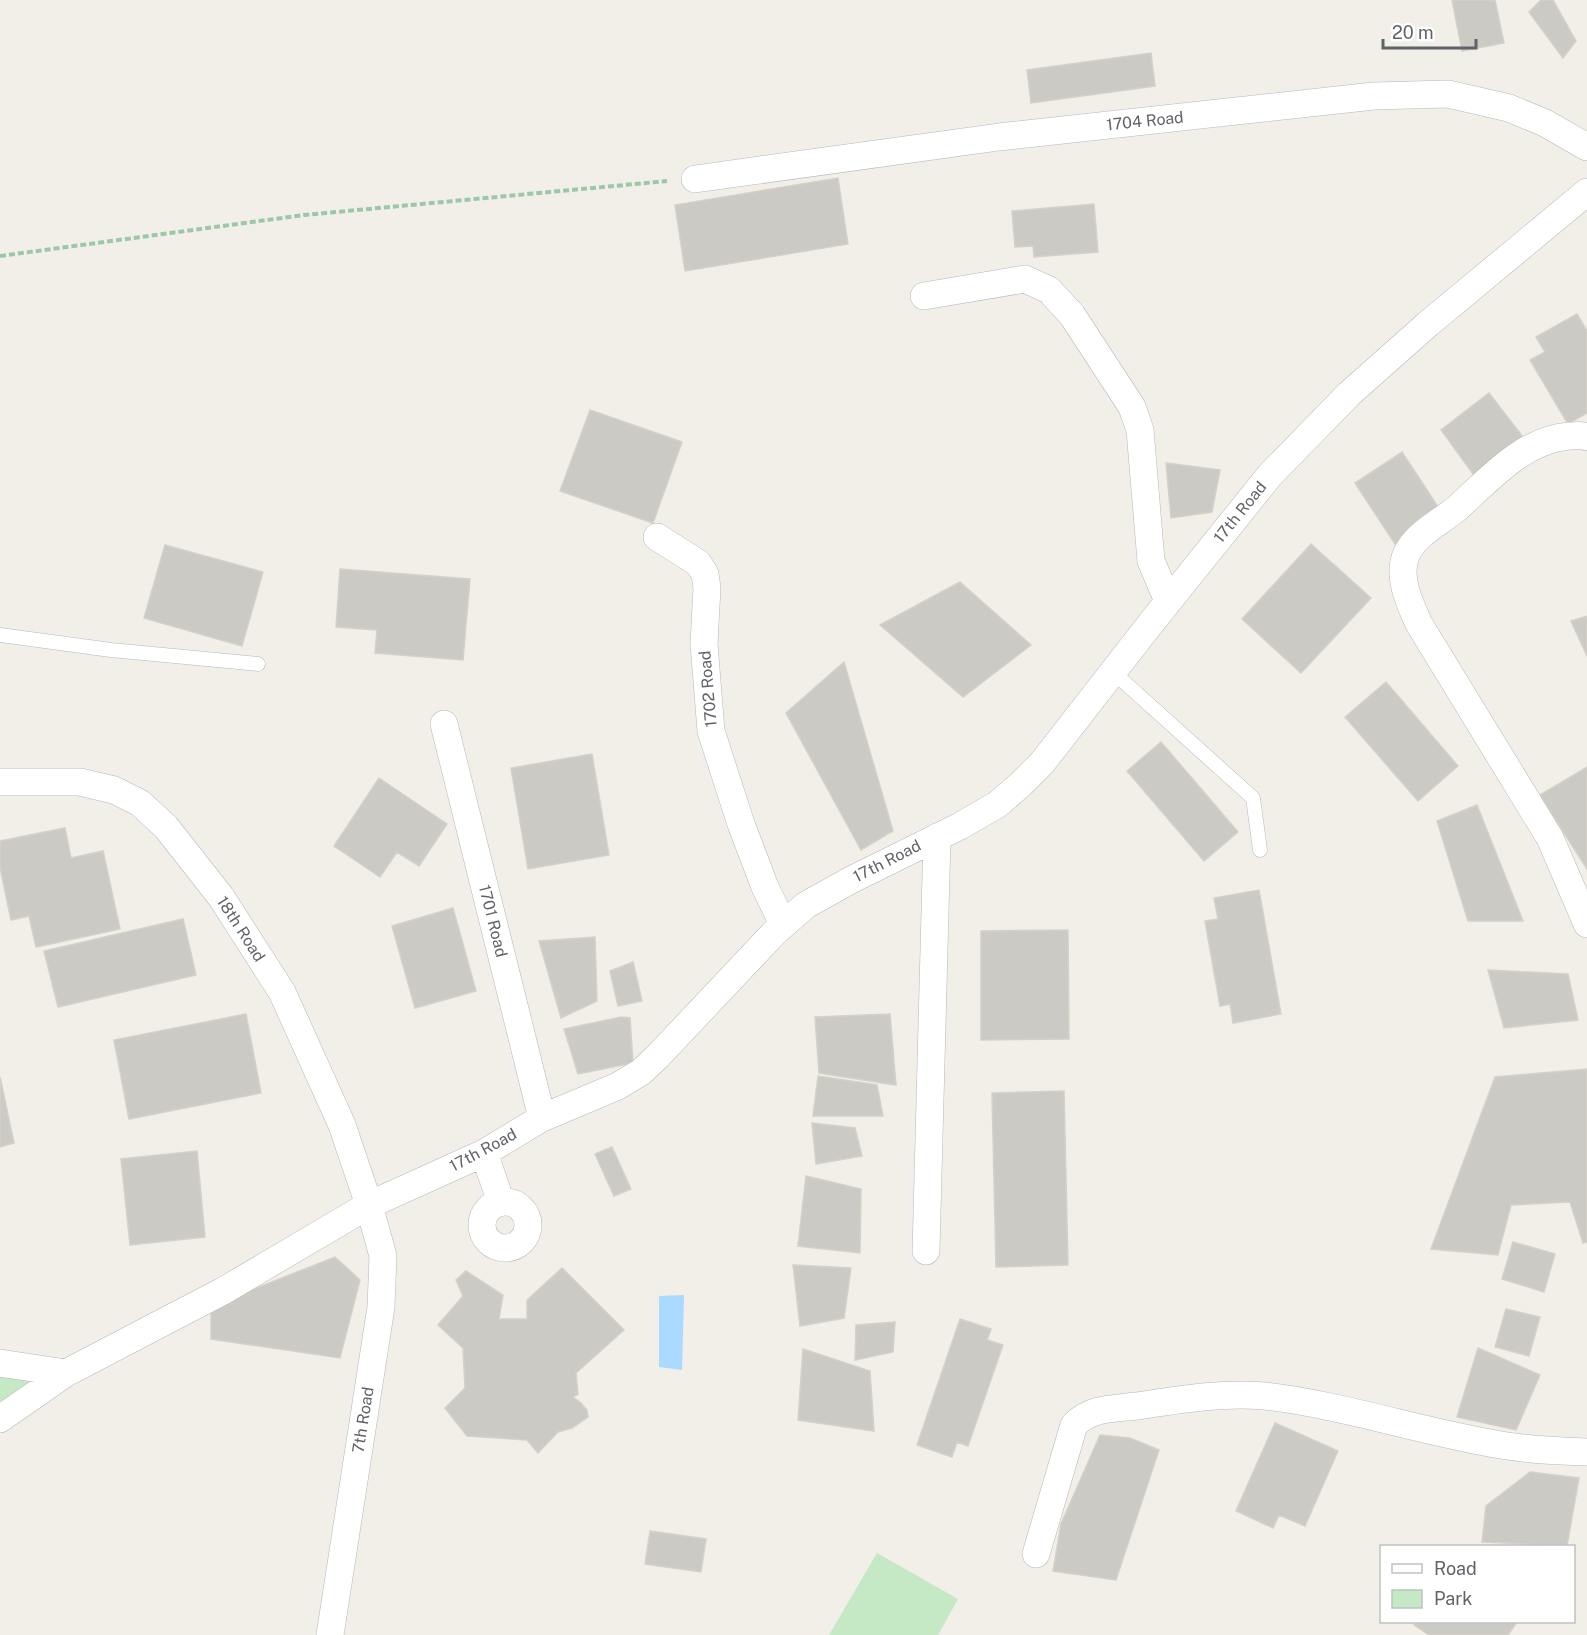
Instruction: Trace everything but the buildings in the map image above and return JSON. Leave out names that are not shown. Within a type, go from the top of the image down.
[{"type":"street","name":"1704 Road","points":[[695,179],[999,137],[1374,96],[1448,94],[1509,108],[1545,123],[1587,147]]},
{"type":"street","name":"17th Road","points":[[0,1419],[66,1373],[223,1291],[369,1205],[483,1153],[542,1118],[618,1086],[641,1072],[743,964],[783,924],[806,905],[998,804],[1042,763],[1168,600],[1270,475],[1349,394],[1429,323],[1587,192]]},
{"type":"street","points":[[924,296],[1025,279],[1048,290],[1072,315],[1132,407],[1140,430],[1151,561],[1168,600]]},
{"type":"street","points":[[1587,437],[1583,435],[1562,437],[1528,449],[1495,473],[1415,541],[1406,554],[1403,565],[1407,594],[1419,624],[1550,838],[1587,924]]},
{"type":"street","name":"1702 Road","points":[[657,537],[698,563],[705,574],[707,588],[704,644],[711,731],[741,824],[765,887],[783,924]]},
{"type":"street","name":"1701 Road","points":[[444,724],[542,1118]]},
{"type":"street","name":"18th Road","points":[[0,783],[80,782],[114,790],[140,803],[166,827],[221,897],[282,992],[342,1125],[369,1205]]},
{"type":"street","points":[[926,1251],[937,837]]},
{"type":"street","points":[[483,1153],[501,1202]]},
{"type":"street","name":"7th Road","points":[[330,1635],[381,1307],[383,1256],[369,1205]]},
{"type":"street","points":[[0,1364],[66,1373]]},
{"type":"street","points":[[1036,1554],[1074,1425],[1085,1415],[1096,1411],[1179,1400],[1262,1396],[1335,1408],[1503,1446],[1587,1452]]},
{"type":"lane","points":[[0,635],[111,650],[258,664]]},
{"type":"lane","points":[[1113,672],[1253,798],[1260,850]]},
{"type":"path","points":[[0,256],[304,215],[695,179]]},
{"type":"green space","points":[[0,1376],[40,1377],[0,1412]]},
{"type":"green space","points":[[877,1553],[958,1599],[938,1635],[829,1635]]},
{"type":"water","points":[[684,1295],[682,1370],[659,1367],[659,1296]]}]
